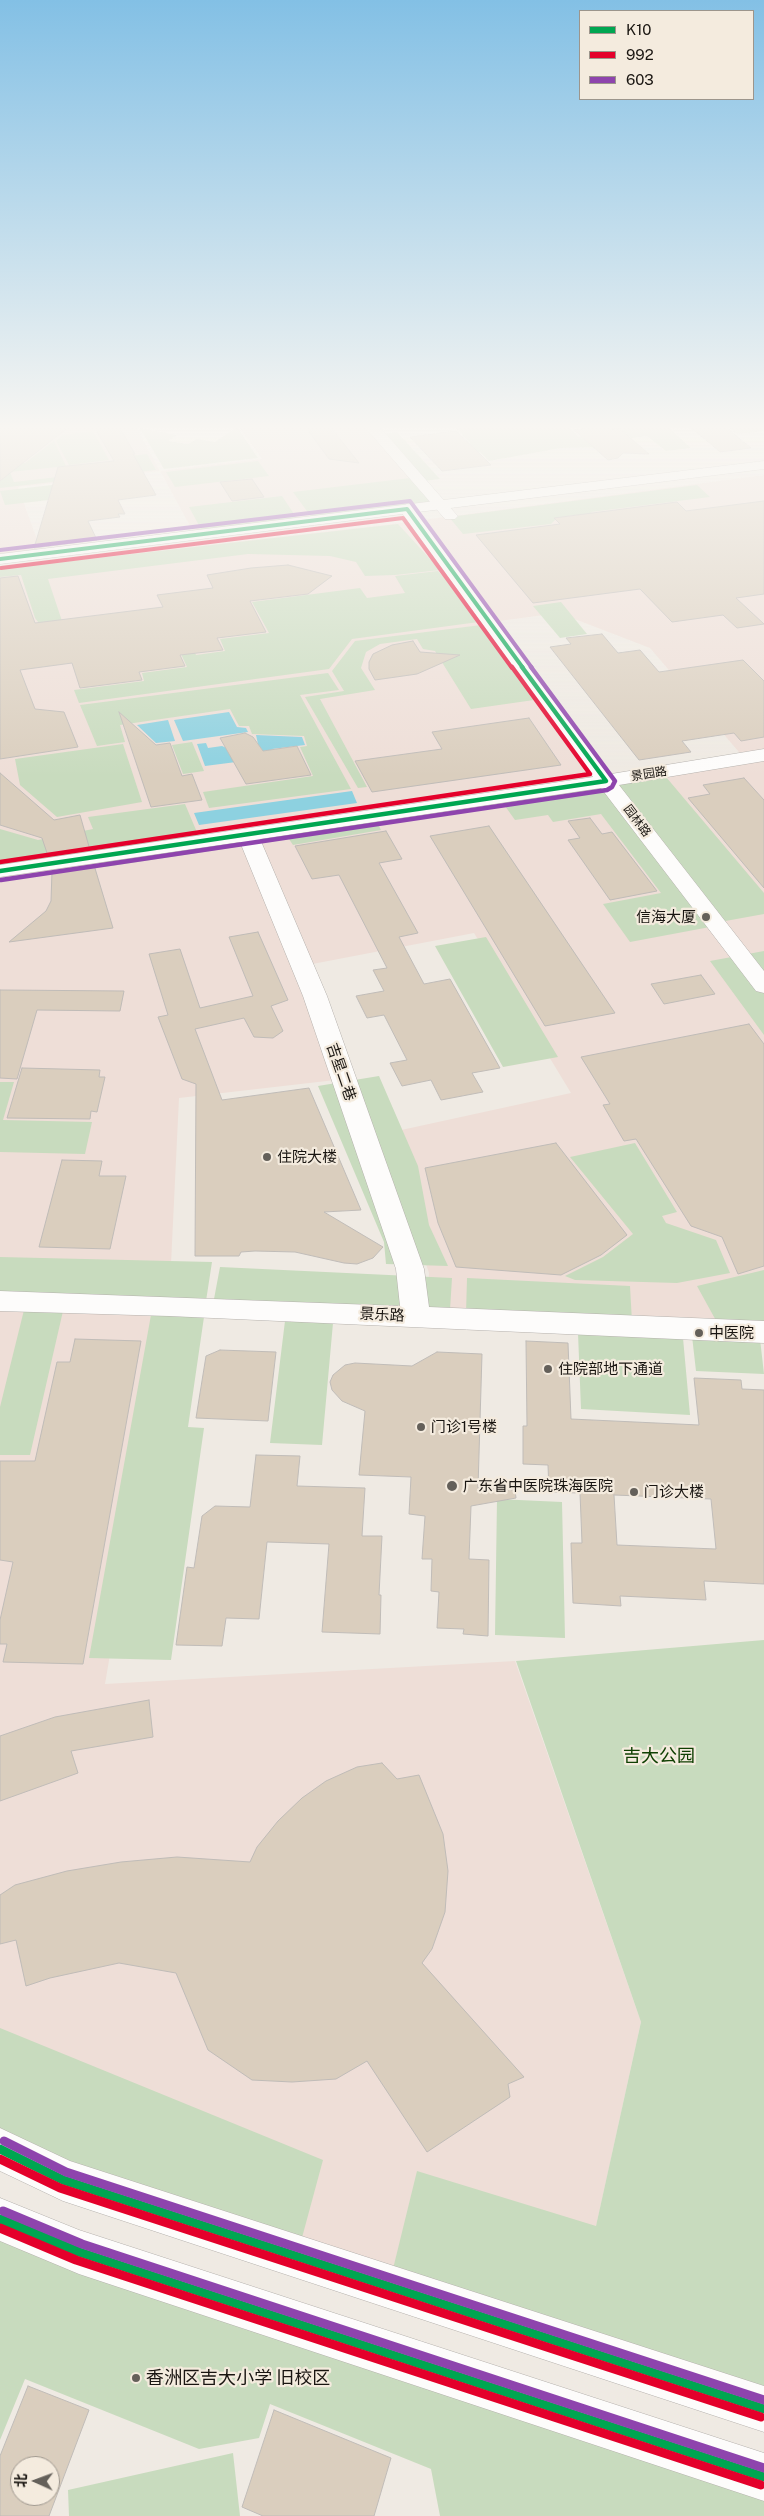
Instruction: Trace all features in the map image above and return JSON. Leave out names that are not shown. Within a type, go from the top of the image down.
[{"type":"street","points":[[0,559],[155,542]]},
{"type":"street","points":[[0,568],[198,542]]},
{"type":"street","name":"园林路","points":[[431,542],[606,781],[764,986]]},
{"type":"street","name":"景园路","points":[[0,870],[606,781],[764,755]]},
{"type":"street","name":"吉星二巷","points":[[247,833],[315,996],[410,1269],[416,1317]]},
{"type":"street","name":"景乐路","points":[[0,1301],[764,1332]]},
{"type":"street","points":[[0,2149],[63,2180],[764,2409]]},
{"type":"street","points":[[0,2219],[79,2252],[764,2477]]},
{"type":"shaded area","points":[[0,542],[38,542],[42,553],[0,559]]},
{"type":"shaded area","points":[[227,542],[764,542],[764,1332],[426,1317],[429,1273],[383,1134],[571,1093],[474,933],[302,966],[344,1079],[179,1098],[169,1305],[105,1684],[515,1661],[641,2022],[570,2345],[0,2148],[0,568]],"holes":[[[559,613],[650,648],[744,758],[606,781],[492,622]]]},
{"type":"green space","points":[[235,542],[415,542],[440,570],[365,576],[356,562],[330,556],[248,554],[48,579],[64,627],[42,627],[35,618],[21,575],[0,577],[0,569]]},
{"type":"green space","points":[[438,571],[486,621],[352,639],[329,669],[79,703],[74,690],[144,681],[142,673],[187,667],[181,654],[186,632],[196,655],[225,651],[220,639],[269,633],[252,602],[360,588],[367,598],[405,593],[395,576]]},
{"type":"green space","points":[[561,602],[587,634],[560,638],[533,606]]},
{"type":"green space","points":[[489,624],[541,699],[471,709],[435,651],[423,649],[417,639],[380,644],[366,652],[361,668],[375,690],[320,699],[367,787],[358,788],[305,697],[344,691],[332,671],[355,641]]},
{"type":"green space","points":[[328,673],[339,690],[300,695],[351,789],[209,808],[203,792],[313,776],[300,747],[307,746],[304,736],[252,734],[249,726],[239,726],[230,709],[120,725],[125,742],[97,746],[80,705]]},
{"type":"green space","points":[[192,742],[204,771],[183,774],[172,745]]},
{"type":"green space","points":[[123,744],[142,802],[57,817],[20,785],[15,759]]},
{"type":"green space","points":[[666,777],[764,893],[764,914],[720,922],[614,785]]},
{"type":"green space","points":[[605,783],[710,927],[630,942],[603,904],[661,893],[601,814],[553,822],[548,815],[515,820],[500,799]]},
{"type":"green space","points":[[185,804],[199,837],[0,868],[0,829],[38,840],[93,829],[88,817]]},
{"type":"green space","points":[[374,816],[381,830],[293,845],[289,839],[105,867],[102,857]]},
{"type":"green space","points":[[486,937],[558,1057],[503,1067],[435,946]]},
{"type":"green space","points":[[764,951],[764,1035],[710,961]]},
{"type":"green space","points":[[379,1076],[418,1166],[429,1225],[448,1266],[386,1264],[384,1242],[318,1086]]},
{"type":"green space","points":[[0,1082],[14,1082],[3,1120],[92,1122],[85,1154],[0,1152]]},
{"type":"green space","points":[[635,1143],[677,1212],[662,1216],[666,1223],[716,1240],[730,1273],[677,1283],[575,1280],[565,1276],[603,1257],[633,1234],[570,1157]]},
{"type":"green space","points":[[0,1257],[212,1262],[206,1301],[0,1295]]},
{"type":"green space","points":[[220,1267],[452,1278],[450,1310],[214,1299]]},
{"type":"green space","points":[[764,1270],[764,1328],[719,1326],[697,1286]]},
{"type":"green space","points":[[467,1278],[630,1286],[632,1322],[466,1314]]},
{"type":"green space","points":[[24,1310],[63,1311],[30,1455],[0,1455],[0,1407]]},
{"type":"green space","points":[[151,1315],[204,1317],[188,1427],[204,1428],[171,1660],[89,1658]]},
{"type":"green space","points":[[285,1321],[333,1323],[322,1445],[270,1443]]},
{"type":"green space","points":[[578,1333],[683,1338],[690,1415],[581,1409]]},
{"type":"green space","points":[[692,1336],[760,1339],[764,1374],[696,1371]]},
{"type":"green space","points":[[497,1499],[562,1502],[565,1638],[495,1635]]},
{"type":"green space","name":"吉大公园","points":[[764,1640],[764,2409],[391,2277],[417,2171],[596,2226],[641,2022],[516,1661]]},
{"type":"green space","points":[[0,2028],[323,2160],[300,2245],[0,2138]]},
{"type":"green space","points":[[0,2226],[764,2485],[764,2516],[440,2516],[431,2469],[270,2404],[259,2438],[199,2449],[25,2379],[0,2440]]},
{"type":"green space","points":[[233,2453],[240,2516],[69,2516],[68,2490]]},
{"type":"water","points":[[229,712],[237,727],[246,728],[248,732],[183,741],[174,720]]},
{"type":"water","points":[[168,720],[175,741],[156,743],[137,725]]},
{"type":"water","points":[[256,735],[302,737],[305,745],[272,749],[275,757],[205,766],[197,744],[206,743],[208,748],[222,746],[233,751],[253,747],[258,744]]},
{"type":"water","points":[[352,791],[357,803],[199,825],[194,813]]},
{"type":"building","points":[[36,542],[78,542],[34,548]]},
{"type":"building","points":[[482,542],[764,542],[764,594],[736,598],[764,624],[737,628],[723,615],[672,622],[640,589],[533,603]]},
{"type":"building","points":[[288,565],[332,576],[308,594],[250,601],[266,632],[217,638],[223,650],[180,655],[185,666],[139,672],[142,680],[80,688],[72,663],[20,670],[35,709],[64,712],[78,747],[0,759],[0,578],[18,576],[35,623],[163,607],[157,595],[213,588],[207,575],[251,568]]},
{"type":"building","points":[[602,634],[618,653],[640,650],[659,672],[743,660],[764,681],[764,737],[741,741],[734,733],[682,741],[691,752],[639,760],[550,647],[571,644],[566,638]]},
{"type":"building","points":[[413,641],[420,652],[460,655],[417,674],[375,680],[369,669],[369,662],[373,654],[392,645]]},
{"type":"building","points":[[119,712],[156,745],[170,743],[182,776],[192,774],[202,800],[151,807]]},
{"type":"building","points":[[529,718],[561,765],[372,792],[355,761],[442,749],[432,732]]},
{"type":"building","points":[[245,733],[253,737],[263,751],[297,746],[311,775],[246,784],[220,738]]},
{"type":"building","points":[[0,773],[54,820],[80,815],[90,850],[48,856],[42,838],[0,825]]},
{"type":"building","points":[[744,778],[764,800],[764,888],[688,798],[710,794],[703,785]]},
{"type":"building","points":[[590,818],[602,834],[612,832],[657,891],[610,900],[568,840],[580,838],[568,821]]},
{"type":"building","points":[[489,826],[615,1013],[545,1026],[430,836]]},
{"type":"building","points":[[386,831],[402,859],[379,863],[418,933],[399,937],[424,984],[450,979],[500,1068],[472,1073],[483,1092],[441,1100],[431,1080],[402,1086],[390,1063],[407,1060],[384,1015],[367,1018],[356,996],[384,991],[373,970],[387,968],[339,875],[312,879],[295,846]]},
{"type":"building","points":[[94,865],[113,928],[9,942],[46,911],[51,901],[52,871]]},
{"type":"building","name":"住院大楼","points":[[258,932],[288,1000],[271,1006],[283,1031],[273,1038],[254,1037],[244,1018],[195,1029],[222,1100],[309,1088],[361,1210],[324,1212],[383,1247],[373,1258],[357,1264],[295,1252],[255,1251],[241,1252],[239,1256],[195,1256],[196,1084],[182,1079],[158,1017],[168,1015],[149,954],[180,949],[200,1008],[253,996],[229,937]]},
{"type":"building","points":[[701,975],[715,994],[664,1004],[651,984]]},
{"type":"building","points":[[0,990],[124,991],[120,1011],[37,1010],[17,1079],[0,1078]]},
{"type":"building","points":[[749,1024],[764,1044],[764,1266],[738,1274],[722,1237],[691,1226],[636,1139],[624,1141],[603,1105],[610,1104],[581,1057]]},
{"type":"building","points":[[22,1068],[100,1070],[99,1077],[105,1077],[97,1112],[91,1111],[90,1119],[7,1118]]},
{"type":"building","points":[[556,1143],[627,1235],[601,1255],[561,1275],[456,1267],[438,1223],[425,1168]]},
{"type":"building","points":[[62,1160],[102,1161],[99,1176],[126,1176],[110,1249],[39,1247]]},
{"type":"building","points":[[75,1339],[141,1341],[83,1664],[3,1662],[7,1644],[0,1644],[0,1620],[13,1562],[0,1560],[0,1461],[35,1461],[57,1362],[70,1362]]},
{"type":"building","name":"门诊大楼","points":[[526,1341],[568,1343],[571,1419],[699,1425],[694,1378],[741,1380],[742,1389],[764,1390],[764,1584],[704,1581],[706,1600],[620,1596],[621,1606],[573,1603],[571,1543],[582,1543],[580,1493],[549,1492],[548,1465],[523,1464],[523,1426],[527,1426]],"holes":[[[614,1495],[711,1499],[716,1549],[617,1545]]]},
{"type":"building","points":[[220,1350],[276,1352],[268,1421],[196,1418],[206,1356]]},
{"type":"building","points":[[437,1352],[482,1354],[478,1488],[515,1490],[516,1498],[471,1506],[469,1559],[489,1560],[488,1636],[463,1634],[464,1629],[437,1628],[439,1592],[431,1591],[432,1559],[422,1559],[425,1516],[409,1514],[411,1477],[359,1475],[365,1411],[342,1401],[332,1390],[330,1382],[333,1375],[345,1365],[355,1363],[412,1366]]},
{"type":"building","points":[[256,1455],[300,1456],[297,1486],[365,1488],[362,1536],[382,1536],[379,1595],[381,1595],[380,1634],[322,1632],[329,1544],[267,1542],[259,1619],[226,1618],[222,1646],[176,1645],[187,1567],[194,1568],[202,1516],[215,1506],[250,1507]]},
{"type":"building","points":[[149,1700],[153,1737],[71,1751],[78,1773],[0,1801],[0,1736],[55,1717]]},
{"type":"building","points":[[382,1763],[397,1779],[419,1775],[443,1834],[448,1871],[445,1912],[432,1949],[422,1963],[524,2077],[508,2084],[510,2097],[427,2152],[367,2061],[336,2079],[292,2082],[252,2080],[208,2050],[176,1973],[119,1963],[50,1978],[26,1986],[16,1940],[0,1944],[0,1895],[15,1885],[67,1871],[121,1862],[177,1857],[250,1862],[257,1847],[278,1821],[302,1798],[326,1781],[357,1767]]},
{"type":"building","points":[[28,2386],[89,2410],[60,2487],[60,2456],[10,2456],[10,2506],[53,2506],[49,2516],[0,2516],[0,2456]]},
{"type":"building","points":[[274,2410],[391,2458],[374,2516],[263,2516],[242,2507]]},
{"type":"transit line","name":"603","points":[[0,550],[63,542]]},
{"type":"transit line","name":"K10","points":[[0,559],[135,542]]},
{"type":"transit line","name":"992","points":[[1,568],[207,542]]},
{"type":"transit line","name":"992","points":[[0,862],[590,774],[421,542]]},
{"type":"transit line","name":"K10","points":[[0,871],[606,781],[431,542]]},
{"type":"transit line","name":"603","points":[[1,880],[607,790],[612,787],[615,781],[440,542]]},
{"type":"transit line","name":"603","points":[[4,2141],[66,2172],[764,2400]]},
{"type":"transit line","name":"K10","points":[[0,2149],[63,2180],[764,2409]]},
{"type":"transit line","name":"992","points":[[0,2159],[60,2188],[761,2417]]},
{"type":"transit line","name":"603","points":[[3,2211],[82,2244],[764,2468]]},
{"type":"transit line","name":"K10","points":[[0,2219],[79,2252],[764,2477]]},
{"type":"transit line","name":"992","points":[[0,2228],[76,2260],[761,2485]]},
{"type":"place","name":"信海大厦","points":[[706,917]]},
{"type":"place","name":"住院大楼","points":[[267,1157]]},
{"type":"place","name":"中医院","points":[[699,1333]]},
{"type":"place","name":"住院部地下通道","points":[[548,1369]]},
{"type":"place","name":"门诊1号楼","points":[[421,1427]]},
{"type":"place","name":"广东省中医院珠海医院","points":[[452,1486]]},
{"type":"place","name":"门诊大楼","points":[[634,1492]]},
{"type":"place","name":"香洲区吉大小学 旧校区","points":[[136,2378]]}]
